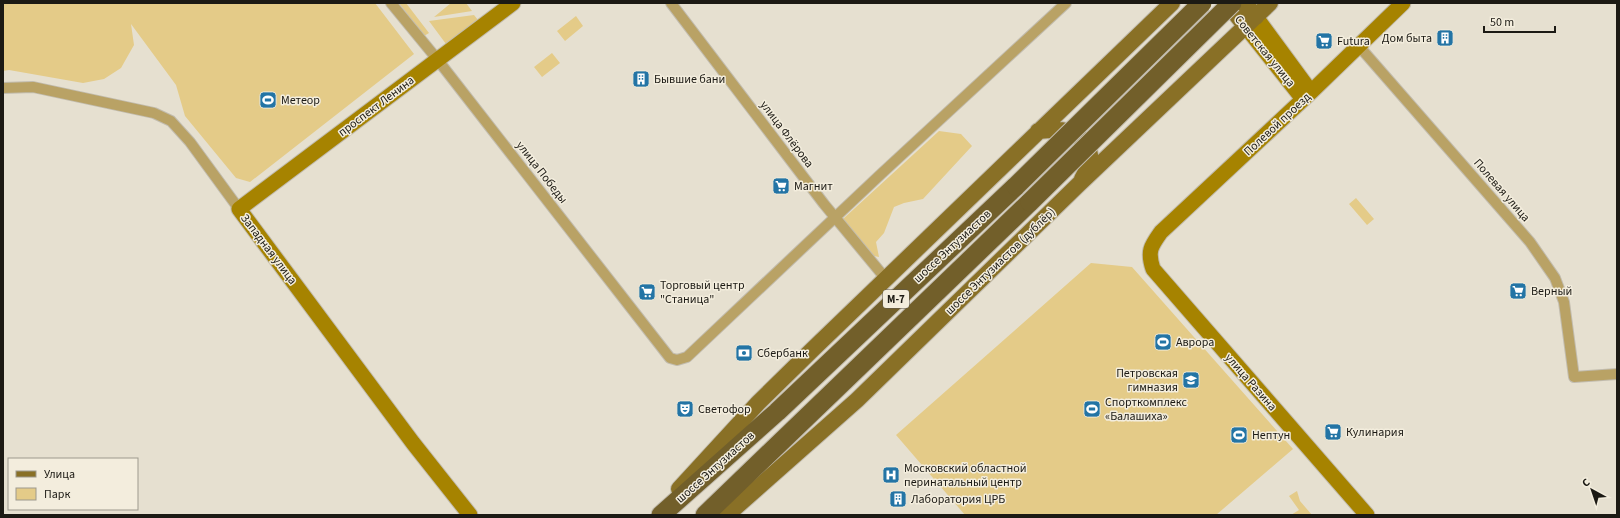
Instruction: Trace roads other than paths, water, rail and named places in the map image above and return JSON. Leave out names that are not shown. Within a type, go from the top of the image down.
[{"type":"highway","name":"шоссе Энтузиастов","points":[[662,515],[777,412],[1016,186],[1202,3]]},
{"type":"highway","name":"шоссе Энтузиастов","points":[[705,515],[1030,202],[1232,3]]},
{"type":"main road","points":[[655,515],[758,404],[812,350],[1172,3]]},
{"type":"main road","name":"Советская улица","points":[[1227,3],[1251,22]]},
{"type":"main road","name":"Советская улица","points":[[1246,3],[1251,22]]},
{"type":"main road","name":"шоссе Энтузиастов (дублёр)","points":[[727,515],[862,394],[1078,185],[1270,3]]},
{"type":"main road","points":[[1038,131],[1066,130],[1077,135],[1086,144],[1090,155],[1089,163],[1086,172],[1078,185]]},
{"type":"street","name":"улица Победы","points":[[391,3],[437,59],[670,358],[678,360],[687,357],[835,218]]},
{"type":"street","name":"проспект Ленина","points":[[239,209],[513,3]]},
{"type":"street","name":"улица Флёрова","points":[[671,3],[835,218],[886,279]]},
{"type":"street","points":[[835,218],[1066,3]]},
{"type":"street","name":"Полевой проезд","points":[[1152,244],[1162,232],[1307,96],[1403,3]]},
{"type":"street","name":"Советская улица","points":[[1251,22],[1278,65],[1307,96]]},
{"type":"street","name":"Полевая улица","points":[[1358,45],[1530,242],[1555,278],[1564,302],[1574,377],[1617,374]]},
{"type":"street","name":"Западная улица","points":[[3,88],[33,87],[154,113],[171,121],[190,142],[413,443],[470,515]]},
{"type":"street","name":"улица Разина","points":[[1152,244],[1149,257],[1152,269],[1367,515]]},
{"type":"place","name":"Дом быта","points":[[1445,38]]},
{"type":"place","name":"Futura","points":[[1324,41]]},
{"type":"place","name":"Бывшие бани","points":[[641,79]]},
{"type":"place","name":"Метеор","points":[[268,100]]},
{"type":"place","name":"Магнит","points":[[781,186]]},
{"type":"place","name":"Верный","points":[[1518,291]]},
{"type":"place","name":"Торговый центр \"Станица\"","points":[[647,292]]},
{"type":"place","name":"Аврора","points":[[1163,342]]},
{"type":"place","name":"Сбербанк","points":[[744,353]]},
{"type":"place","name":"Петровская гимназия","points":[[1191,380]]},
{"type":"place","name":"Светофор","points":[[685,409]]},
{"type":"place","name":"Спорткомплекс «Балашиха»","points":[[1092,409]]},
{"type":"place","name":"Кулинария","points":[[1333,432]]},
{"type":"place","name":"Нептун","points":[[1239,435]]},
{"type":"place","name":"Московский областной перинатальный центр","points":[[891,475]]},
{"type":"place","name":"Лаборатория ЦРБ","points":[[898,499]]}]
